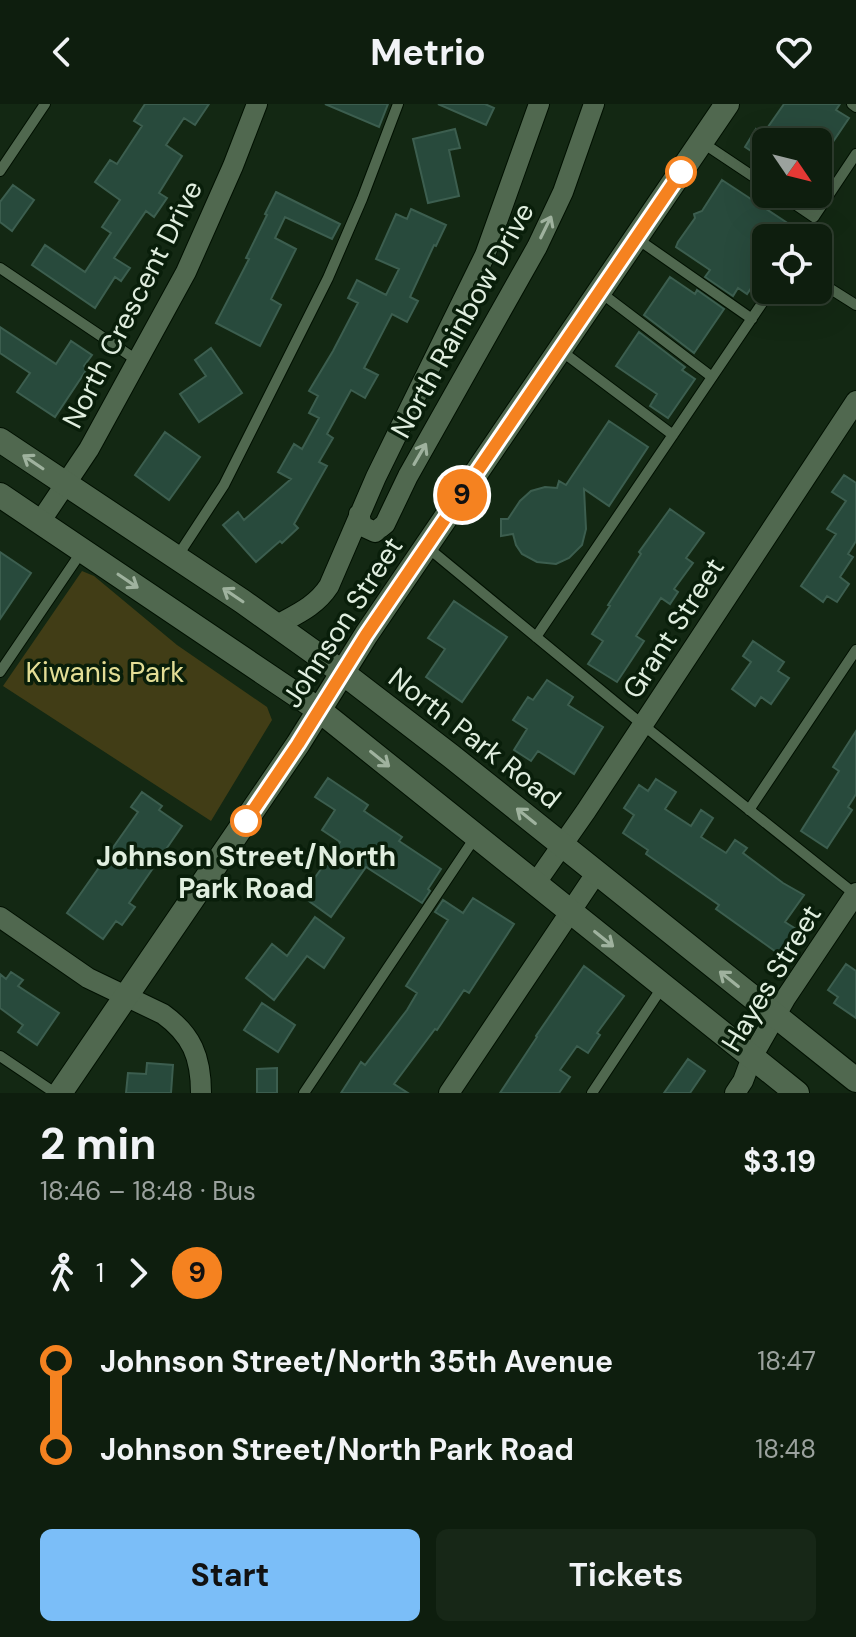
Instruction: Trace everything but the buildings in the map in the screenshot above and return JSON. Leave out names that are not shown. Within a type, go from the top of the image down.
[{"type":"street","name":"North Crescent Drive","points":[[40,522],[89,449],[186,272],[257,104]]},
{"type":"street","name":"North Rainbow Drive","points":[[277,625],[311,606],[324,594],[333,579],[359,514],[485,255],[539,104]]},
{"type":"street","name":"North Rainbow Drive","points":[[359,514],[362,526],[375,532],[385,524],[408,476],[537,247],[563,192],[594,104]]},
{"type":"street","name":"Johnson Street","points":[[57,1093],[298,744],[366,635],[727,104]]},
{"type":"street","name":"Grant Street","points":[[535,884],[856,401]]},
{"type":"street","name":"North Park Road","points":[[0,440],[177,557],[343,673],[856,1080]]},
{"type":"street","points":[[0,495],[319,710],[797,1093]]},
{"type":"street","points":[[449,1093],[597,872]]},
{"type":"street","name":"Hayes Street","points":[[735,1093],[785,999],[856,894]]},
{"type":"street","points":[[0,917],[88,978],[163,1014],[187,1035],[197,1057],[201,1093]]},
{"type":"lane","points":[[0,171],[45,104]]},
{"type":"lane","points":[[177,557],[224,485],[328,278],[398,104]]},
{"type":"lane","points":[[701,142],[752,176]]},
{"type":"lane","points":[[832,190],[856,154]]},
{"type":"lane","points":[[801,208],[814,217],[820,208]]},
{"type":"lane","points":[[636,238],[752,319]]},
{"type":"lane","points":[[0,268],[138,361]]},
{"type":"lane","points":[[832,290],[856,305]]},
{"type":"lane","points":[[600,292],[712,377]]},
{"type":"lane","points":[[536,637],[762,304]]},
{"type":"lane","points":[[560,350],[673,435]]},
{"type":"lane","points":[[427,547],[643,725],[856,894]]},
{"type":"lane","points":[[0,672],[82,551]]},
{"type":"lane","points":[[749,810],[856,650]]},
{"type":"lane","points":[[304,1093],[476,836]]},
{"type":"lane","points":[[592,1093],[663,986]]},
{"type":"lane","points":[[0,1056],[57,1093]]},
{"type":"green space","name":"Kiwanis Park","points":[[82,571],[94,576],[177,645],[267,707],[272,720],[211,821],[3,686]]},
{"type":"bus line","name":"9","points":[[246,821],[366,635],[681,172]]},
{"type":"place","name":"Johnson Street/North Park Road","points":[[246,821]]}]
